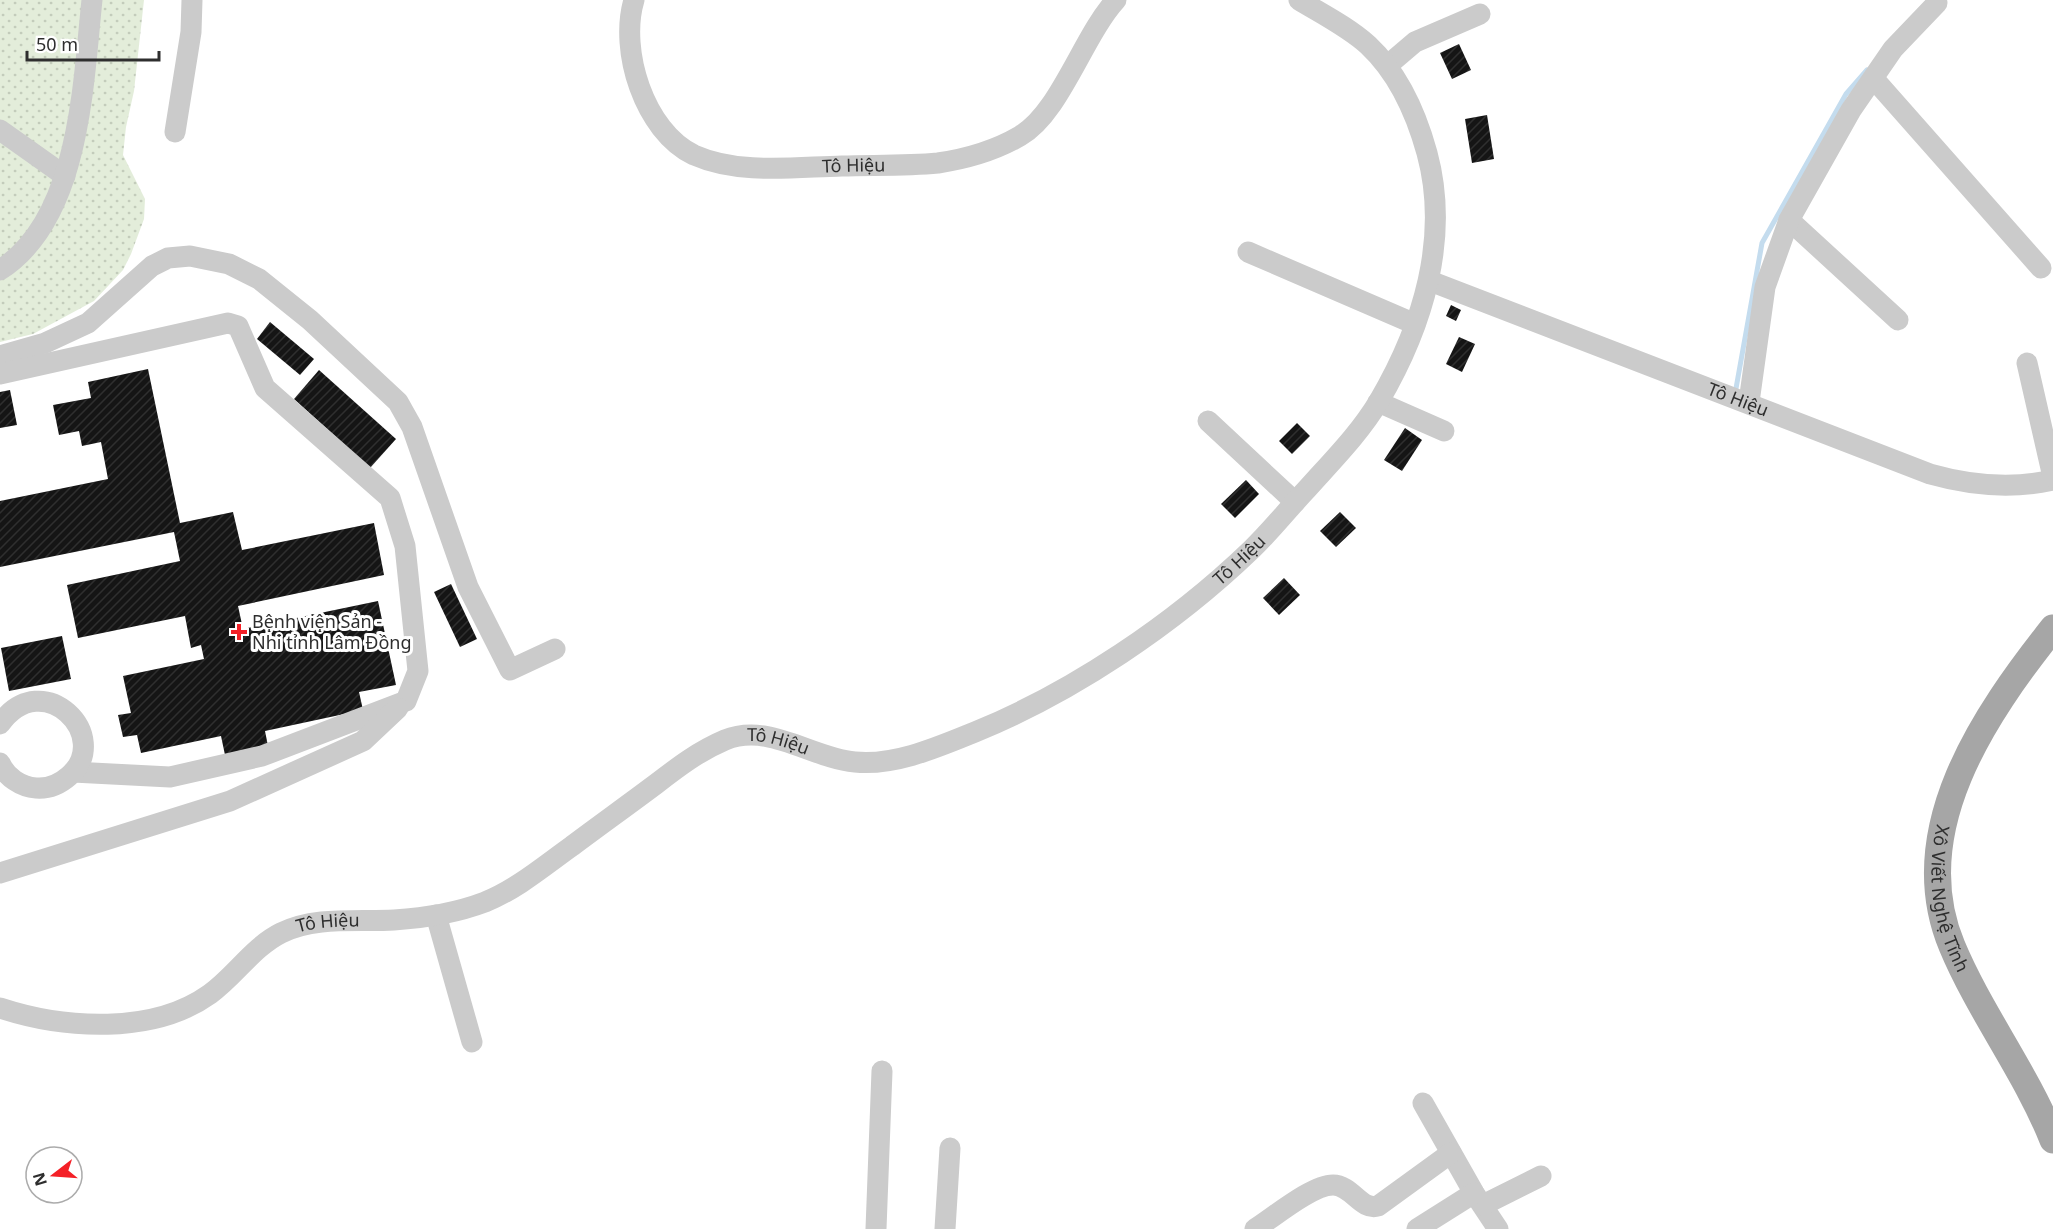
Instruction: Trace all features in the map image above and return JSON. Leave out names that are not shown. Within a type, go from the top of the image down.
[{"type":"main road","name":"Xô Viết Nghệ Tĩnh","points":[[2053,628],[2024,665],[1980,734],[1963,767],[1946,811],[1936,880],[1939,903],[1952,946],[2039,1103],[2053,1140]]},
{"type":"street","points":[[0,270],[31,241],[54,204],[65,176],[77,129],[92,0]]},
{"type":"street","points":[[176,132],[191,32],[192,0]]},
{"type":"street","name":"Tô Hiệu","points":[[634,0],[632,53],[643,96],[655,120],[678,144],[702,158],[725,165],[775,168],[940,162],[995,149],[1022,135],[1053,100],[1092,32],[1116,0]]},
{"type":"street","name":"Tô Hiệu","points":[[0,1008],[25,1016],[79,1022],[120,1024],[148,1020],[176,1013],[213,992],[266,943],[282,933],[316,923],[436,915],[462,910],[517,886],[688,758],[732,737],[751,733],[770,736],[848,762],[878,762],[924,750],[977,731],[1076,682],[1219,579],[1256,546],[1361,426],[1378,402],[1415,324],[1430,281],[1437,223],[1431,168],[1421,132],[1408,99],[1388,65],[1365,42],[1299,0]]},
{"type":"street","points":[[1749,402],[1765,287],[1789,220],[1851,110],[1893,49],[1937,3]]},
{"type":"street","points":[[1388,65],[1415,42],[1480,14]]},
{"type":"street","points":[[1874,79],[2041,267]]},
{"type":"street","points":[[0,130],[65,176]]},
{"type":"street","points":[[1789,220],[1898,320]]},
{"type":"street","points":[[1248,252],[1415,324]]},
{"type":"street","points":[[0,356],[45,343],[88,323],[152,267],[168,258],[190,256],[228,264],[259,279],[374,378],[398,402],[412,427],[468,587],[510,670],[555,649]]},
{"type":"street","name":"Tô Hiệu","points":[[1430,281],[1953,481],[2030,486],[2053,479]]},
{"type":"street","points":[[0,375],[228,323],[238,326],[265,388],[390,498],[405,546],[418,671],[406,701],[363,741],[230,801],[0,873]]},
{"type":"street","points":[[2027,363],[2053,479]]},
{"type":"street","points":[[1378,402],[1444,431]]},
{"type":"street","points":[[1208,421],[1294,502]]},
{"type":"street","points":[[73,772],[170,777],[262,756],[406,701]]},
{"type":"street","points":[[0,724],[9,712],[29,702],[51,702],[64,709],[75,719],[81,732],[83,746],[80,760],[73,772],[50,787],[36,788],[22,785],[10,778],[0,765]]},
{"type":"street","points":[[436,915],[472,1042]]},
{"type":"street","points":[[876,1229],[882,1071]]},
{"type":"street","points":[[1424,1103],[1478,1199],[1498,1229]]},
{"type":"street","points":[[945,1229],[950,1148]]},
{"type":"street","points":[[1255,1229],[1314,1191],[1331,1185],[1346,1188],[1367,1206],[1378,1206],[1451,1153]]},
{"type":"street","points":[[1417,1229],[1478,1199],[1541,1176]]},
{"type":"green space","points":[[0,0],[144,0],[134,91],[123,155],[145,199],[144,219],[123,270],[94,301],[33,334],[0,342]]},
{"type":"building","points":[[1459,44],[1471,70],[1452,79],[1440,53]]},
{"type":"building","points":[[1487,115],[1494,159],[1472,163],[1465,119]]},
{"type":"building","points":[[1451,305],[1461,310],[1456,321],[1446,316]]},
{"type":"building","points":[[270,322],[314,359],[300,375],[257,339]]},
{"type":"building","points":[[1459,337],[1475,344],[1462,372],[1446,364]]},
{"type":"building","points":[[148,369],[180,523],[233,512],[242,550],[374,523],[384,575],[238,606],[243,629],[378,601],[396,685],[359,692],[363,710],[265,731],[268,746],[225,755],[221,736],[141,753],[137,735],[123,737],[118,715],[131,713],[123,676],[204,659],[201,645],[191,648],[185,616],[78,638],[67,585],[180,561],[174,532],[0,567],[0,501],[108,479],[101,442],[82,446],[79,431],[59,435],[53,405],[91,398],[88,382]]},
{"type":"building","points":[[319,370],[396,439],[370,468],[294,399]]},
{"type":"building","points":[[10,390],[17,425],[0,428],[0,392]]},
{"type":"building","points":[[1297,423],[1310,436],[1292,454],[1279,441]]},
{"type":"building","points":[[1405,428],[1422,440],[1402,471],[1384,460]]},
{"type":"building","points":[[1246,480],[1259,494],[1235,518],[1221,504]]},
{"type":"building","points":[[1340,512],[1356,528],[1336,547],[1320,531]]},
{"type":"building","points":[[1284,578],[1300,595],[1279,615],[1263,598]]},
{"type":"building","points":[[451,584],[477,639],[460,647],[434,592]]},
{"type":"building","points":[[62,636],[71,679],[9,691],[1,648]]},
{"type":"waterway","points":[[1735,394],[1762,243],[1846,94],[1867,70]]},
{"type":"place","name":"Bệnh viện Sản - Nhi tỉnh Lâm Đồng","points":[[239,632]]}]
